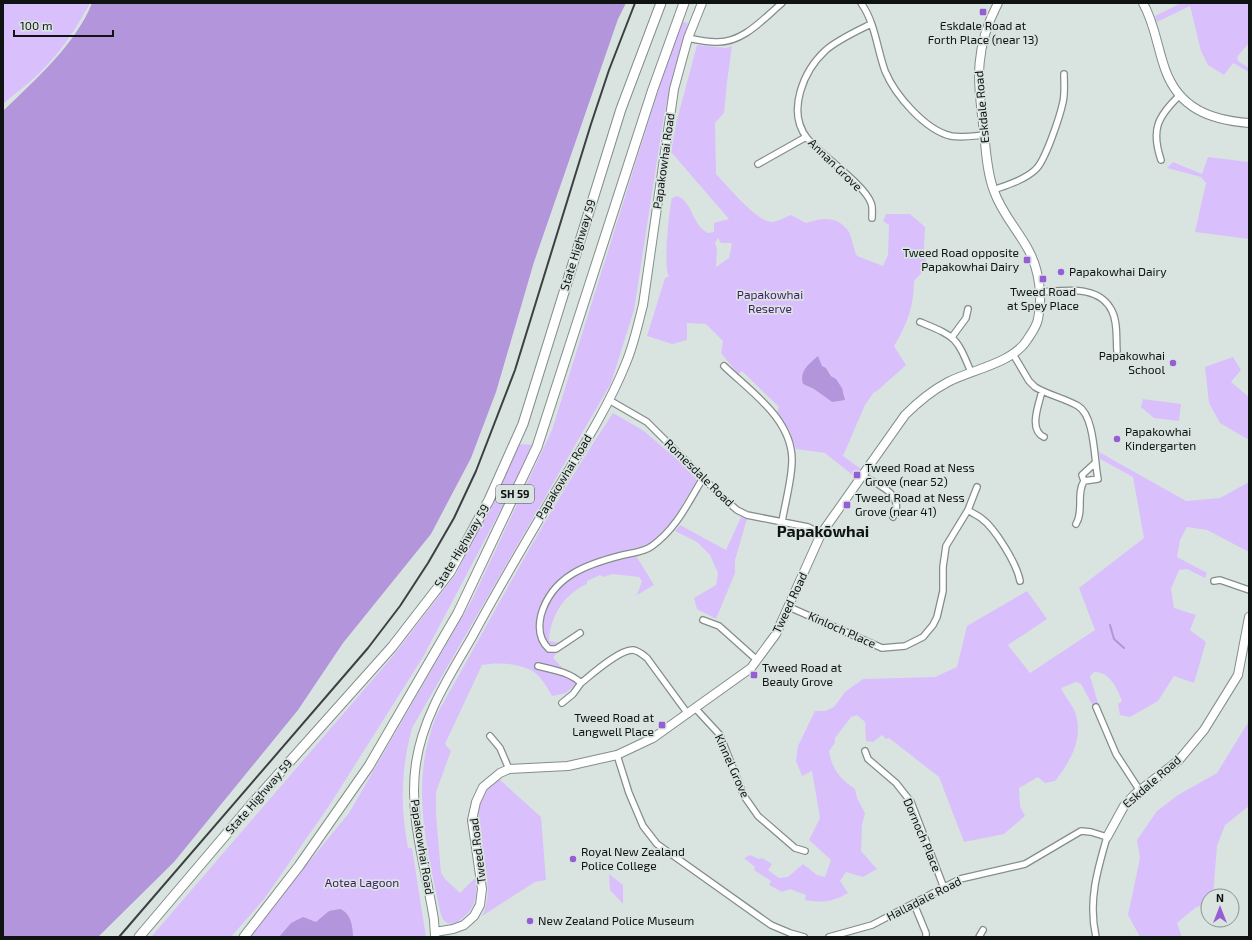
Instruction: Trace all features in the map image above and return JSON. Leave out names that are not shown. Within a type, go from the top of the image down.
[{"type":"main road","name":"State Highway 59","points":[[139,937],[251,805],[392,647],[450,572],[489,500],[523,424],[621,110],[661,3]]},
{"type":"main road","name":"State Highway 59","points":[[244,937],[299,866],[369,766],[458,612],[537,448],[653,89],[684,3]]},
{"type":"street","name":"Papakowhai Road","points":[[435,935],[414,806],[416,763],[422,735],[434,705],[450,674],[609,400],[626,363],[643,305],[674,89],[688,38],[702,3]]},
{"type":"street","points":[[688,38],[717,42],[733,39],[752,29],[782,3]]},
{"type":"street","points":[[860,3],[867,12],[889,79],[907,104],[928,126],[952,136],[984,135]]},
{"type":"street","name":"Eskdale Road","points":[[993,190],[984,135],[978,68],[984,34],[998,3]]},
{"type":"street","points":[[1143,3],[1155,30],[1169,80],[1180,95],[1198,111],[1212,118],[1249,123]]},
{"type":"street","name":"Annan Grove","points":[[871,24],[847,36],[826,50],[819,58],[802,86],[798,105],[800,119],[806,137],[871,201],[872,218]]},
{"type":"street","points":[[993,190],[1022,178],[1034,171],[1041,164],[1051,142],[1063,103],[1064,74]]},
{"type":"street","points":[[1161,160],[1157,143],[1157,125],[1163,113],[1180,95]]},
{"type":"street","points":[[758,164],[806,137]]},
{"type":"street","name":"Tweed Road","points":[[435,935],[464,925],[474,916],[479,908],[482,889],[472,820],[474,808],[483,787],[500,773],[509,769],[568,766],[617,755],[653,738],[751,668],[776,634],[790,607],[820,534],[905,415],[920,401],[944,384],[1013,354],[1026,342],[1038,320],[1040,292],[1036,270],[1029,251],[1003,211],[993,190]]},
{"type":"street","points":[[1040,292],[1082,290],[1095,294],[1106,302],[1113,312],[1116,327],[1116,351]]},
{"type":"street","points":[[952,337],[966,318],[968,309]]},
{"type":"street","points":[[920,322],[952,337],[960,345],[971,372]]},
{"type":"street","points":[[1013,354],[1029,382],[1042,391],[1078,406],[1085,413],[1091,428],[1098,479],[1084,481]]},
{"type":"street","points":[[724,366],[776,417],[781,423],[789,439],[792,460],[782,522]]},
{"type":"street","points":[[1042,391],[1035,424],[1039,434],[1044,437]]},
{"type":"street","name":"Romesdale Road","points":[[609,400],[647,422],[737,510],[747,515],[808,527],[820,534]]},
{"type":"street","points":[[1076,524],[1080,512],[1081,487],[1084,481],[1082,475],[1095,463]]},
{"type":"street","points":[[862,476],[887,489],[895,498],[897,510],[893,517]]},
{"type":"street","points":[[580,633],[556,649],[548,649],[540,638],[540,621],[542,613],[546,602],[557,587],[573,572],[595,562],[640,551],[652,546],[677,523],[703,478]]},
{"type":"street","name":"Kinloch Place","points":[[790,607],[882,648],[905,646],[923,637],[933,625],[937,617],[942,592],[946,546],[968,510],[977,487]]},
{"type":"street","points":[[968,510],[982,518],[993,530],[1019,572],[1020,581]]},
{"type":"street","points":[[1214,581],[1220,580],[1249,590]]},
{"type":"street","name":"Eskdale Road","points":[[1096,937],[1092,921],[1093,899],[1107,837],[1119,811],[1140,791],[1179,760],[1204,730],[1232,685],[1240,668],[1249,617]]},
{"type":"street","points":[[703,620],[719,626],[757,660]]},
{"type":"street","points":[[562,703],[581,683],[619,654],[632,650],[639,652],[647,658],[688,714]]},
{"type":"street","points":[[538,666],[566,673],[573,676],[581,683]]},
{"type":"street","points":[[1096,707],[1116,754],[1140,791]]},
{"type":"street","name":"Kinnel Grove","points":[[696,708],[720,735],[744,796],[758,816],[795,848],[805,851]]},
{"type":"street","points":[[490,736],[500,748],[509,769]]},
{"type":"street","name":"Dornoch Place","points":[[865,751],[868,759],[896,783],[911,802],[944,888]]},
{"type":"street","points":[[617,755],[629,793],[643,826],[657,844],[771,925],[804,937]]},
{"type":"street","name":"Halladale Road","points":[[828,937],[860,930],[967,877],[1025,864],[1081,831],[1091,832],[1107,837]]},
{"type":"street","points":[[914,904],[926,933],[926,937]]},
{"type":"street","points":[[979,937],[983,930]]},
{"type":"green space","points":[[3,3],[90,3],[78,24],[57,54],[41,72],[3,104]]},
{"type":"green space","points":[[1181,3],[1249,3],[1249,43],[1237,57],[1238,61],[1249,68],[1249,72],[1233,63],[1224,75],[1208,65],[1201,51],[1190,6],[1157,22],[1155,16]]},
{"type":"green space","points":[[680,21],[688,23],[664,115],[634,310],[611,383],[412,728],[408,743],[404,773],[403,802],[405,832],[408,848],[412,848],[426,937],[247,937],[349,813],[472,600],[552,430]]},
{"type":"green space","name":"Papakowhai Reserve","points":[[697,45],[726,48],[732,46],[724,113],[715,123],[716,174],[751,210],[766,221],[773,222],[791,215],[806,223],[823,219],[834,220],[849,232],[857,256],[883,266],[888,255],[889,225],[883,221],[886,214],[910,214],[925,227],[924,249],[927,267],[914,281],[913,299],[909,315],[894,346],[906,365],[874,392],[865,405],[843,456],[861,469],[855,477],[825,453],[796,449],[790,431],[777,412],[779,407],[742,371],[738,374],[721,353],[723,341],[706,324],[687,323],[687,340],[672,344],[647,336],[665,278],[669,276],[667,272],[668,226],[672,198],[677,196],[682,199],[690,208],[695,220],[703,230],[708,233],[714,232],[714,223],[729,219],[671,152],[677,120]],"holes":[[[718,238],[721,243],[732,243],[729,258],[716,267],[717,249],[715,243]],[[826,368],[844,394],[832,402],[814,389],[803,384]]]},
{"type":"green space","points":[[1208,157],[1249,162],[1249,239],[1195,232],[1206,183],[1201,177],[1167,168],[1173,162],[1202,174]]},
{"type":"green space","points":[[1233,357],[1241,370],[1231,382],[1249,397],[1249,440],[1220,423],[1209,403],[1205,367]]},
{"type":"green space","points":[[1143,399],[1181,404],[1179,421],[1154,418],[1141,407]]},
{"type":"green space","points":[[613,413],[644,431],[679,461],[697,480],[673,520],[650,544],[602,557],[604,562],[635,554],[654,585],[637,595],[642,581],[639,577],[613,574],[603,577],[600,575],[587,581],[587,584],[579,588],[565,600],[555,615],[549,641],[562,643],[553,658],[577,683],[566,693],[552,696],[546,685],[537,675],[531,670],[519,666],[506,664],[482,665],[445,744],[451,751],[436,792],[436,814],[441,873],[445,879],[460,893],[475,878],[476,884],[476,897],[472,908],[459,921],[449,923],[444,921],[441,915],[430,864],[423,814],[422,789],[424,764],[429,739],[437,714],[544,524]]},
{"type":"green space","points":[[519,444],[535,445],[423,657],[329,806],[264,899],[231,937],[151,937],[393,656],[456,574]]},
{"type":"green space","points":[[1099,452],[1186,501],[1220,498],[1249,482],[1249,552],[1207,530],[1187,527],[1180,540],[1177,557],[1207,573],[1205,578],[1187,569],[1179,570],[1171,589],[1174,608],[1196,615],[1190,630],[1206,642],[1194,683],[1174,676],[1158,701],[1130,717],[1120,715],[1118,704],[1122,701],[1118,691],[1109,678],[1100,673],[1094,672],[1090,676],[1098,703],[1093,706],[1081,684],[1076,682],[1061,688],[1075,712],[1078,724],[1078,733],[1074,750],[1066,766],[1055,781],[1045,783],[1038,777],[1019,788],[1020,806],[1025,816],[1004,834],[964,842],[939,777],[889,738],[886,739],[882,735],[873,742],[866,741],[865,722],[857,715],[851,717],[835,738],[835,743],[829,751],[830,757],[841,777],[855,789],[857,798],[865,813],[862,825],[861,851],[877,869],[863,877],[846,872],[840,881],[848,893],[827,901],[805,900],[806,895],[790,889],[782,892],[769,885],[771,881],[754,870],[755,867],[744,858],[750,855],[759,859],[762,858],[772,864],[768,870],[779,878],[788,877],[803,864],[817,875],[825,877],[831,860],[809,840],[820,818],[812,771],[802,776],[796,761],[798,746],[815,711],[825,711],[834,707],[845,692],[863,679],[935,677],[957,667],[967,626],[1027,591],[1047,619],[1008,645],[1030,673],[1095,630],[1079,588],[1144,538],[1133,477],[1100,459]]},
{"type":"green space","points":[[741,517],[747,519],[735,560],[735,573],[716,619],[697,609],[694,598],[716,585],[718,573],[710,555],[697,542],[675,531],[680,525],[726,550]]},
{"type":"green space","points":[[1249,721],[1249,806],[1225,825],[1217,846],[1214,888],[1200,888],[1200,906],[1177,923],[1182,937],[1140,937],[1128,915],[1140,858],[1137,840],[1157,811],[1178,795],[1217,773]]},
{"type":"green space","points":[[499,779],[541,817],[546,880],[535,882],[482,916],[487,899],[487,881],[479,825],[480,808],[486,792]]},
{"type":"green space","points":[[609,874],[623,885],[623,904],[610,890]]},
{"type":"shaded area","points":[[92,3],[626,3],[618,19],[534,262],[496,392],[471,458],[431,534],[343,643],[298,710],[174,862],[98,937],[3,937],[3,111],[54,61],[76,33]]},
{"type":"shaded area","points":[[818,356],[822,366],[826,368],[831,376],[836,379],[842,388],[845,400],[832,402],[814,389],[803,384],[802,375],[808,365]]},
{"type":"shaded area","name":"Aotea Lagoon","points":[[340,909],[349,917],[353,929],[353,937],[279,937],[291,923],[303,917],[316,922],[329,911]]},
{"type":"waterway","points":[[1110,625],[1114,639],[1124,648]]},
{"type":"railway","points":[[119,937],[368,648],[400,606],[428,563],[454,518],[476,471],[515,370],[591,124],[609,70],[635,3]]},
{"type":"place","name":"Eskdale Road at Forth Place (near 13)","points":[[983,12]]},
{"type":"place","name":"Tweed Road opposite Papakowhai Dairy","points":[[1027,260]]},
{"type":"place","name":"Papakowhai Dairy","points":[[1061,272]]},
{"type":"place","name":"Tweed Road at Spey Place","points":[[1043,279]]},
{"type":"place","name":"Papakowhai School","points":[[1173,363]]},
{"type":"place","name":"Papakowhai Kindergarten","points":[[1117,439]]},
{"type":"place","name":"Tweed Road at Ness Grove (near 52)","points":[[857,475]]},
{"type":"place","name":"Tweed Road at Ness Grove (near 41)","points":[[847,505]]},
{"type":"place","name":"Tweed Road at Beauly Grove","points":[[754,675]]},
{"type":"place","name":"Tweed Road at Langwell Place","points":[[662,725]]},
{"type":"place","name":"Royal New Zealand Police College","points":[[573,859]]},
{"type":"place","name":"New Zealand Police Museum","points":[[530,921]]},
{"type":"district","name":"Papakōwhai","points":[[823,531]]}]
